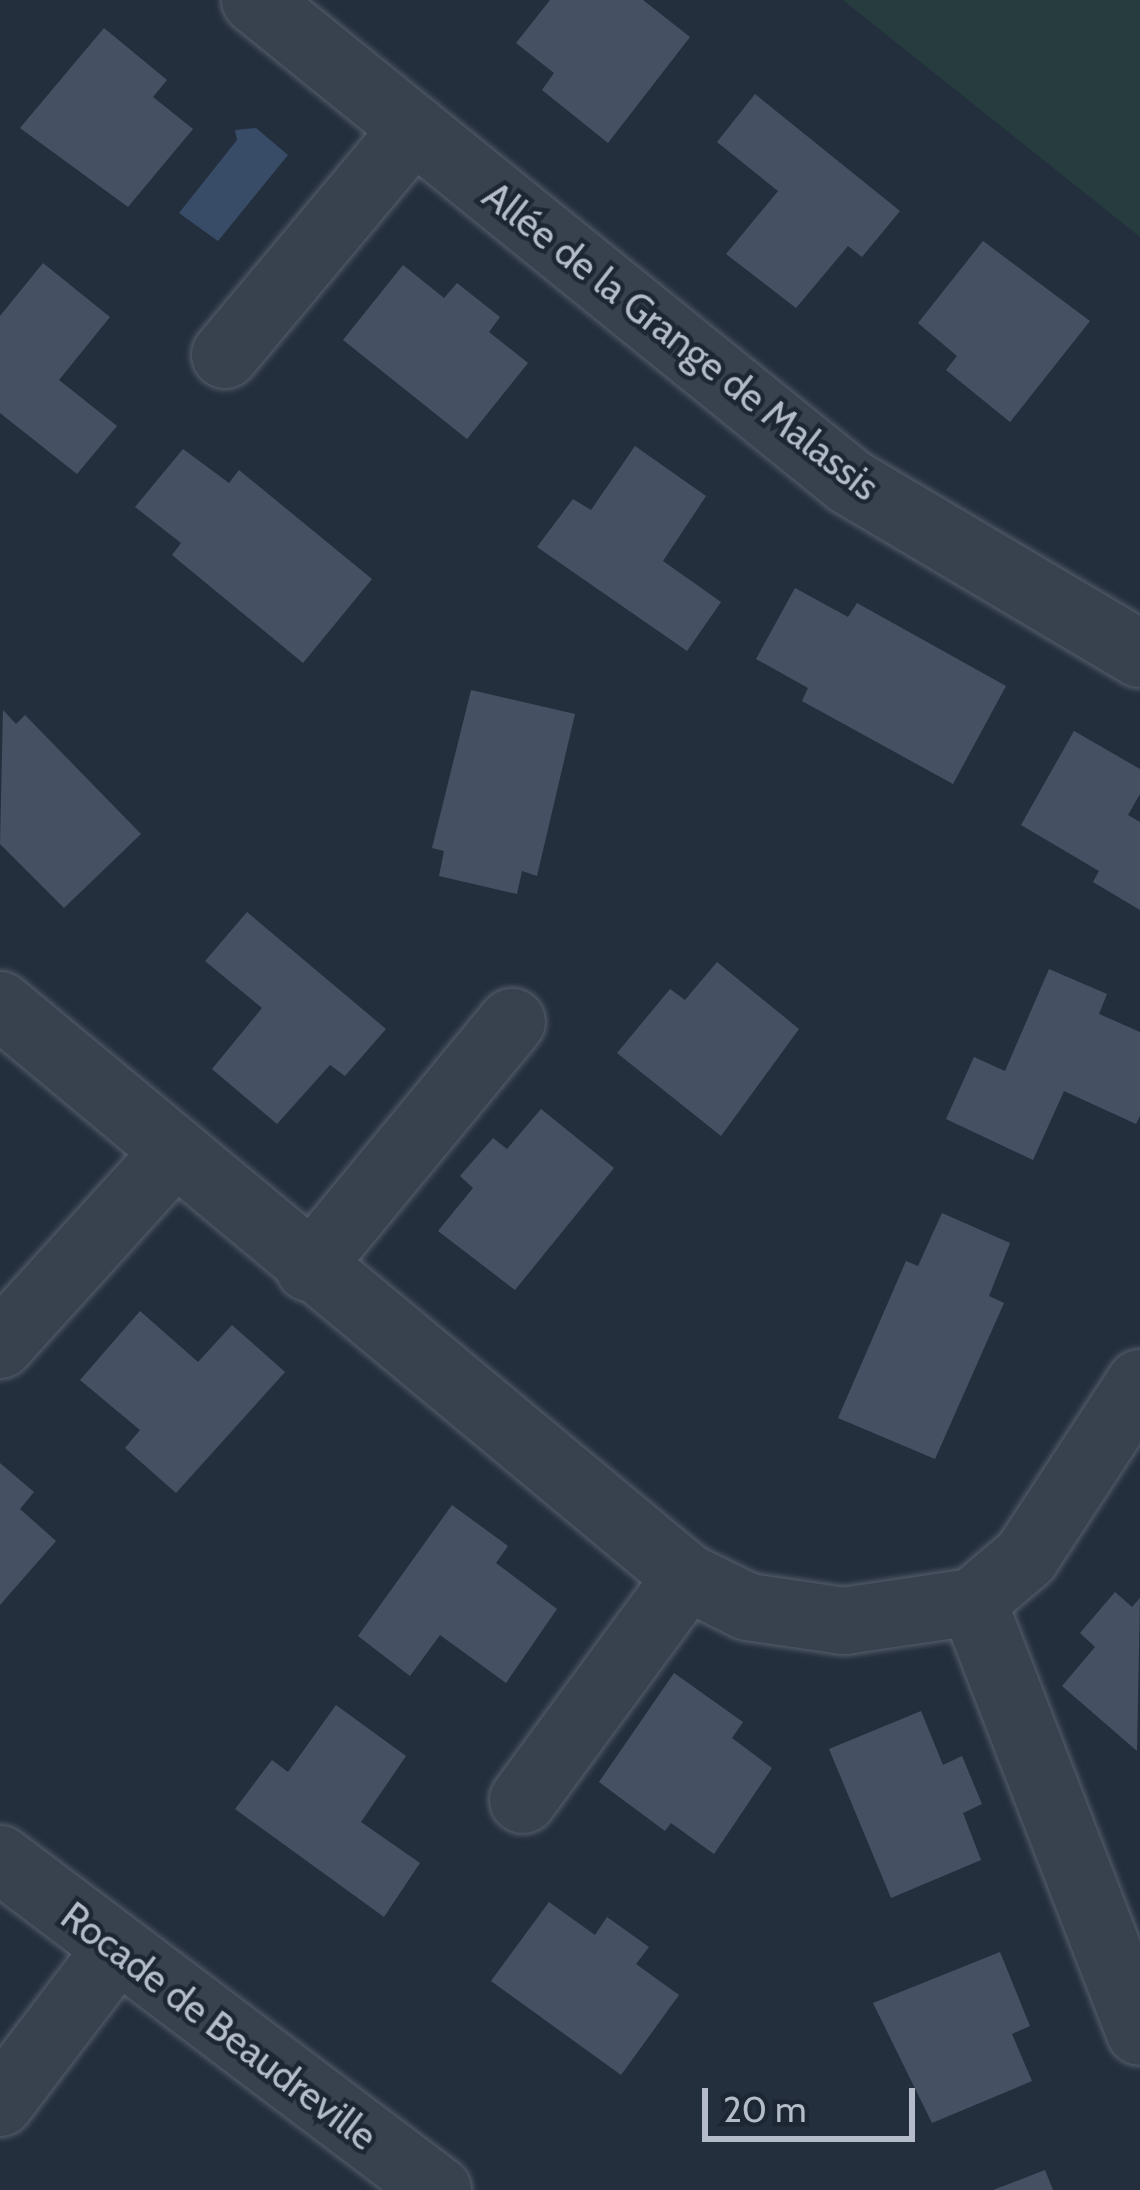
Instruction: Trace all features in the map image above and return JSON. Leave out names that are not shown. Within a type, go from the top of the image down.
[{"type":"street","name":"Allée de la Grange de Malassis","points":[[255,0],[850,482],[1140,654]]},
{"type":"street","points":[[225,356],[415,129]]},
{"type":"street","points":[[0,1005],[309,1268],[687,1577],[748,1607],[844,1622],[973,1602],[1026,1557],[1140,1383]]},
{"type":"street","points":[[309,1268],[512,1022]]},
{"type":"street","points":[[0,1345],[175,1152]]},
{"type":"street","points":[[523,1800],[687,1577]]},
{"type":"street","points":[[973,1602],[1140,2032]]},
{"type":"street","name":"Rocade de Beaudreville","points":[[0,1859],[438,2190]]},
{"type":"street","points":[[0,2103],[117,1949]]},
{"type":"green space","points":[[843,0],[1140,0],[1140,237]]},
{"type":"water","points":[[256,128],[288,155],[218,241],[179,213],[237,140],[235,130]]},
{"type":"building","points":[[550,0],[643,0],[690,37],[608,143],[542,90],[554,73],[516,43]]},
{"type":"building","points":[[104,28],[167,80],[153,97],[193,129],[128,207],[20,128]]},
{"type":"building","points":[[755,94],[900,211],[862,257],[848,246],[796,308],[726,254],[778,191],[717,142]]},
{"type":"building","points":[[983,241],[1090,321],[1010,422],[946,370],[957,356],[918,323]]},
{"type":"building","points":[[43,263],[110,317],[59,380],[117,426],[77,474],[0,413],[0,316]]},
{"type":"building","points":[[403,265],[444,298],[457,283],[500,317],[489,332],[528,363],[467,439],[343,340]]},
{"type":"building","points":[[635,446],[706,496],[663,561],[721,602],[687,651],[537,547],[573,499],[591,510]]},
{"type":"building","points":[[183,449],[229,483],[239,470],[372,579],[303,663],[172,555],[181,543],[135,507]]},
{"type":"building","points":[[795,588],[848,617],[857,603],[1006,686],[953,784],[802,701],[808,688],[756,659]]},
{"type":"building","points":[[471,690],[575,714],[537,876],[522,871],[517,894],[439,876],[444,851],[432,848]]},
{"type":"building","points":[[3,710],[16,724],[25,715],[141,834],[64,908],[0,844]]},
{"type":"building","points":[[1074,731],[1140,769],[1140,794],[1128,815],[1140,822],[1140,910],[1093,882],[1099,871],[1021,825]]},
{"type":"building","points":[[247,912],[386,1029],[345,1076],[330,1065],[277,1124],[212,1069],[262,1008],[205,961]]},
{"type":"building","points":[[717,962],[799,1029],[721,1136],[617,1053],[670,989],[685,1000]]},
{"type":"building","points":[[1049,969],[1107,994],[1099,1014],[1140,1032],[1140,1116],[1136,1124],[1064,1091],[1033,1160],[946,1119],[974,1057],[1005,1071]]},
{"type":"building","points":[[541,1109],[614,1168],[515,1290],[438,1231],[473,1188],[460,1176],[493,1138],[507,1149]]},
{"type":"building","points":[[942,1213],[1010,1243],[989,1296],[1004,1303],[935,1459],[838,1418],[906,1261],[918,1266]]},
{"type":"building","points":[[140,1311],[198,1362],[232,1325],[285,1372],[176,1493],[125,1448],[140,1430],[80,1380]]},
{"type":"building","points":[[0,1463],[34,1492],[20,1509],[56,1541],[0,1605]]},
{"type":"building","points":[[452,1505],[508,1546],[496,1563],[557,1609],[506,1683],[440,1635],[410,1676],[358,1636]]},
{"type":"building","points":[[1115,1592],[1132,1607],[1140,1598],[1137,1751],[1062,1686],[1095,1647],[1080,1633]]},
{"type":"building","points":[[674,1673],[743,1722],[732,1738],[772,1768],[714,1854],[671,1823],[665,1831],[599,1782]]},
{"type":"building","points":[[336,1705],[406,1756],[361,1822],[420,1863],[384,1917],[235,1809],[272,1760],[288,1772]]},
{"type":"building","points":[[921,1711],[943,1765],[962,1756],[982,1804],[963,1813],[981,1860],[891,1898],[829,1749]]},
{"type":"building","points":[[549,1902],[595,1935],[607,1917],[649,1947],[636,1964],[679,1995],[621,2075],[491,1981]]},
{"type":"building","points":[[1000,1952],[1030,2026],[1012,2034],[1032,2081],[932,2123],[873,2003]]},
{"type":"building","points":[[1045,2170],[1053,2190],[993,2190]]}]
